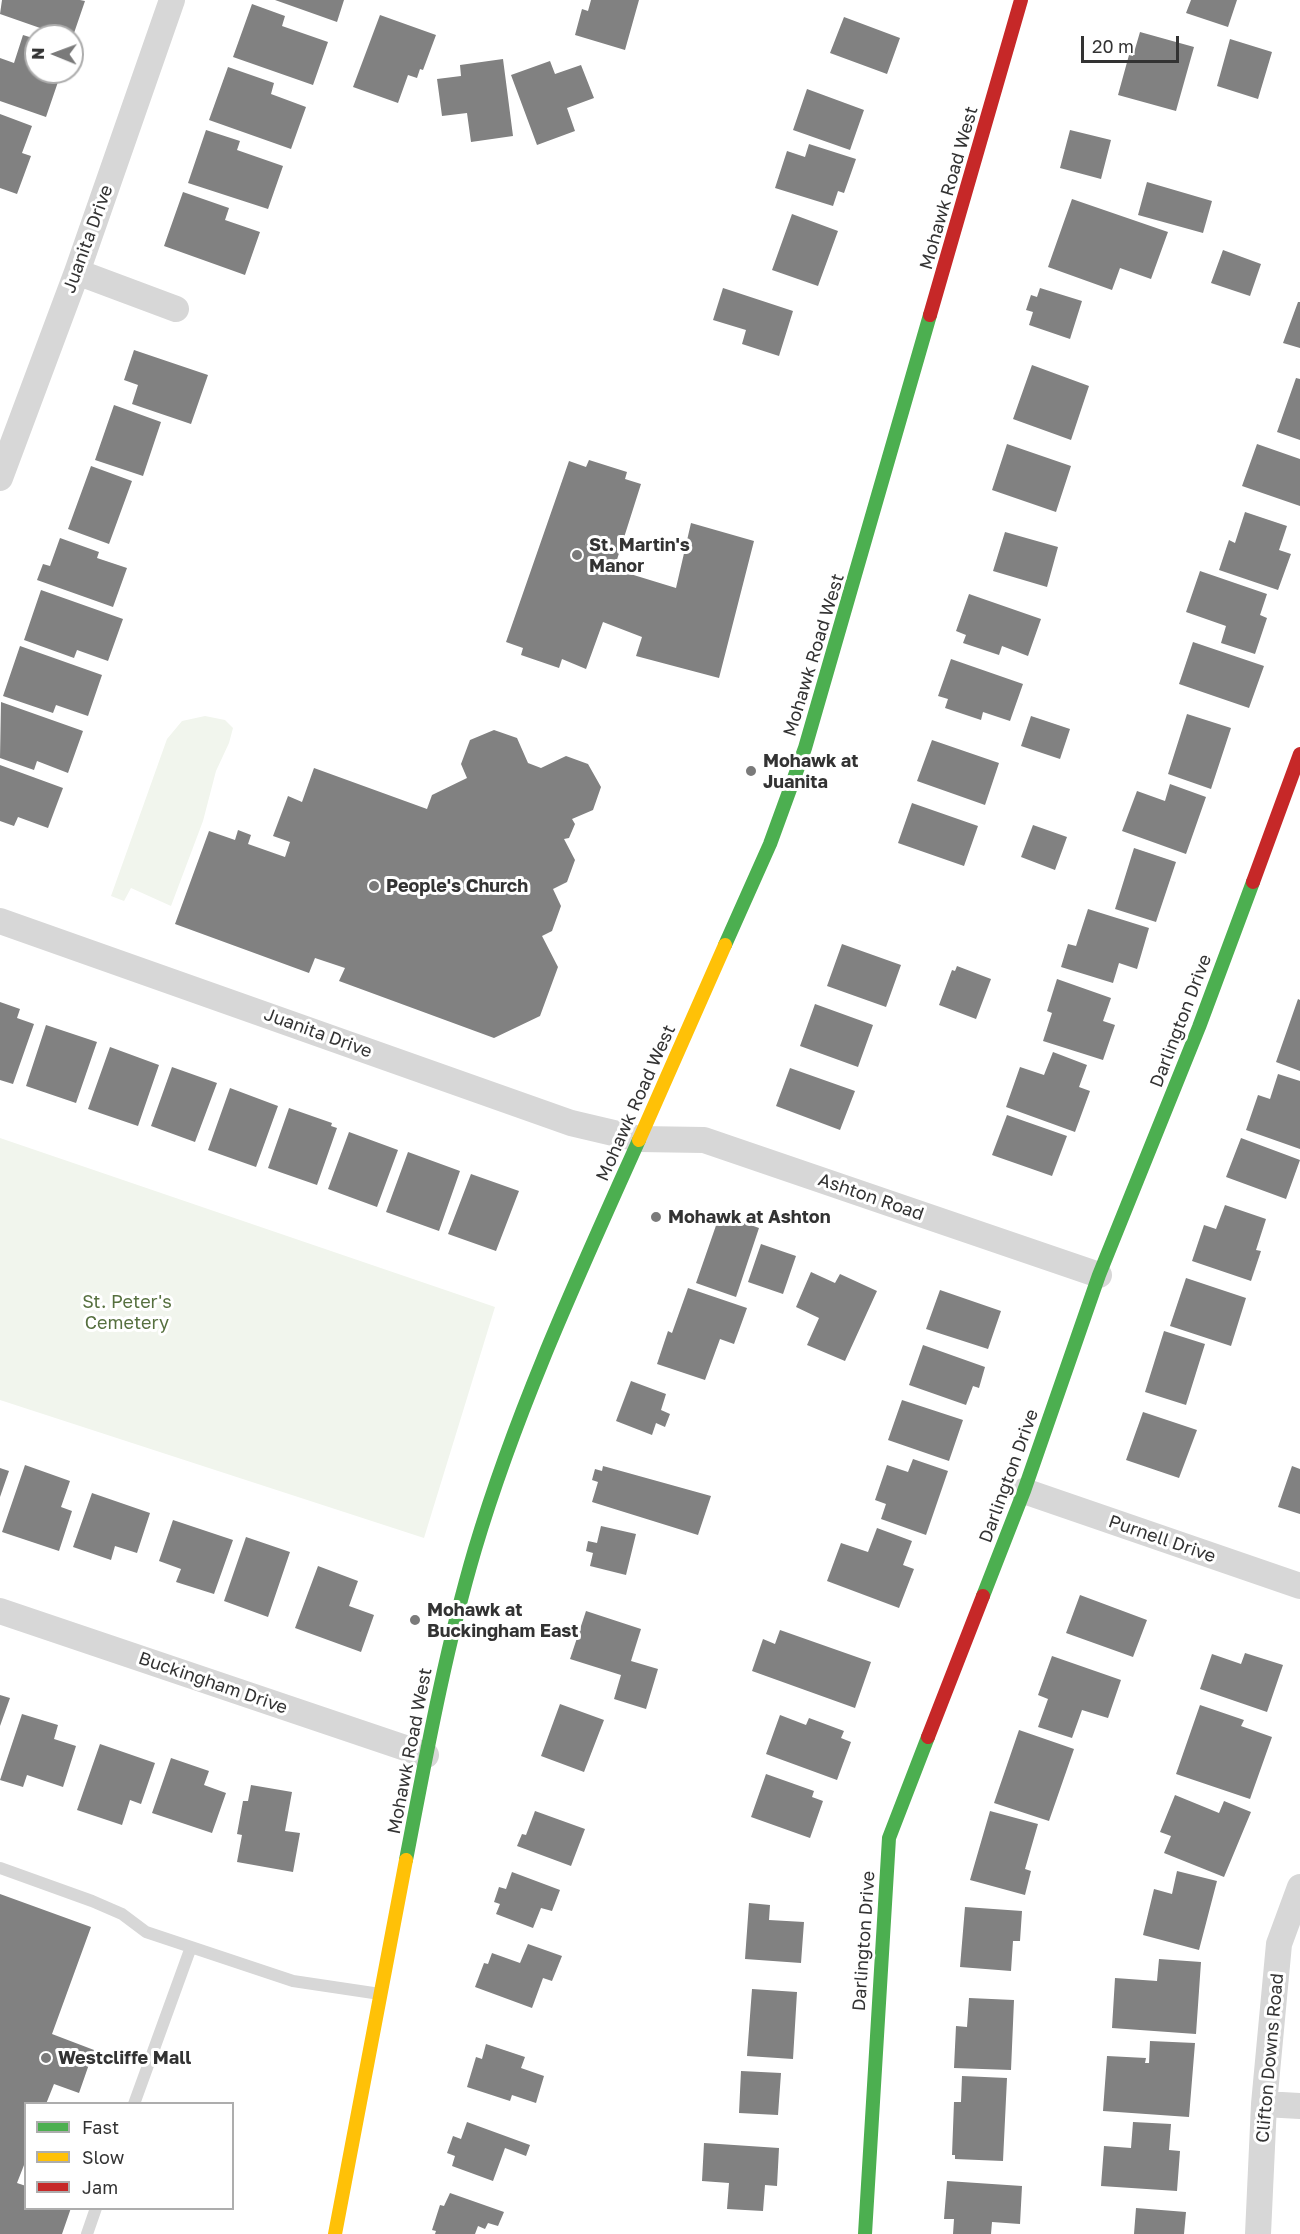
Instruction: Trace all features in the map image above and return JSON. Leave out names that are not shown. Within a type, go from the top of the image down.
[{"type":"main road","name":"Mohawk Road West","points":[[335,2234],[439,1688],[475,1550],[501,1467],[566,1306],[770,844],[805,748],[830,670],[1021,0]]},
{"type":"main road","name":"Darlington Drive","points":[[865,2234],[889,1838],[1024,1491],[1099,1275],[1199,1027],[1300,754]]},
{"type":"street","name":"Juanita Drive","points":[[0,478],[77,272],[172,0]]},
{"type":"street","points":[[77,272],[176,309]]},
{"type":"street","name":"Juanita Drive","points":[[0,921],[535,1111],[571,1123],[639,1139]]},
{"type":"street","name":"Ashton Road","points":[[639,1139],[704,1140],[1099,1275]]},
{"type":"street","name":"Purnell Drive","points":[[1024,1491],[1300,1586]]},
{"type":"street","name":"Buckingham Drive","points":[[0,1611],[426,1755]]},
{"type":"street","name":"Clifton Downs Road","points":[[1258,2234],[1264,2104],[1279,1944],[1300,1887]]},
{"type":"street","points":[[1264,2104],[1300,2106]]},
{"type":"lane","points":[[0,1868],[122,1914],[146,1932],[293,1981],[380,1994]]},
{"type":"lane","points":[[134,2102],[191,1947]]},
{"type":"lane","points":[[87,2234],[95,2210]]},
{"type":"green space","points":[[205,716],[225,720],[233,728],[216,771],[203,821],[171,906],[131,888],[124,901],[111,896],[167,739],[182,721]]},
{"type":"green space","name":"St. Peter's Cemetery","points":[[0,1138],[495,1307],[424,1538],[0,1400]]},
{"type":"building","points":[[2,0],[85,1],[77,24],[29,24],[0,14]]},
{"type":"building","points":[[275,0],[344,0],[337,22]]},
{"type":"building","points":[[591,0],[639,0],[625,50],[575,35],[582,9],[588,11]]},
{"type":"building","points":[[1191,0],[1237,0],[1228,27],[1186,13]]},
{"type":"building","points":[[252,4],[285,16],[282,26],[328,42],[313,85],[233,57]]},
{"type":"building","points":[[380,15],[436,35],[423,70],[420,69],[417,78],[408,75],[398,103],[353,87]]},
{"type":"building","points":[[844,17],[900,38],[887,74],[830,53]]},
{"type":"building","points":[[1140,32],[1194,47],[1176,111],[1118,95],[1129,55],[1133,56]]},
{"type":"building","points":[[24,35],[24,84],[57,84],[46,117],[0,101],[0,58],[14,63]]},
{"type":"building","points":[[1230,39],[1272,52],[1258,99],[1217,86]]},
{"type":"building","points":[[503,59],[513,136],[471,142],[467,113],[442,116],[437,79],[461,76],[460,65]]},
{"type":"building","points":[[550,61],[555,74],[581,65],[594,98],[567,108],[575,131],[537,145],[511,75]]},
{"type":"building","points":[[228,67],[274,83],[271,94],[306,107],[291,149],[209,120]]},
{"type":"building","points":[[807,89],[864,110],[850,150],[793,130]]},
{"type":"building","points":[[0,114],[32,126],[22,153],[31,156],[17,194],[0,188]]},
{"type":"building","points":[[206,130],[240,141],[237,150],[283,166],[268,209],[188,183]]},
{"type":"building","points":[[1070,130],[1111,140],[1101,179],[1060,168]]},
{"type":"building","points":[[809,144],[856,159],[844,193],[838,191],[833,206],[775,188],[787,151],[805,157]]},
{"type":"building","points":[[1147,182],[1212,201],[1203,233],[1138,215]]},
{"type":"building","points":[[183,192],[229,208],[225,220],[260,232],[245,275],[164,246]]},
{"type":"building","points":[[1072,199],[1168,232],[1151,279],[1120,268],[1112,290],[1048,267]]},
{"type":"building","points":[[792,214],[838,231],[818,286],[772,270]]},
{"type":"building","points":[[1223,250],[1261,264],[1250,296],[1211,283]]},
{"type":"building","points":[[723,288],[793,311],[779,356],[742,344],[746,330],[713,320]]},
{"type":"building","points":[[1040,288],[1082,301],[1070,339],[1029,325],[1033,312],[1026,310],[1031,295],[1037,297]]},
{"type":"building","points":[[1298,302],[1300,302],[1300,348],[1283,343]]},
{"type":"building","points":[[134,350],[208,375],[191,424],[132,404],[138,385],[124,380]]},
{"type":"building","points":[[1032,365],[1089,386],[1071,440],[1013,419]]},
{"type":"building","points":[[1296,378],[1300,379],[1300,440],[1277,432]]},
{"type":"building","points":[[114,405],[161,422],[143,476],[95,460]]},
{"type":"building","points":[[1007,444],[1071,466],[1056,512],[992,490]]},
{"type":"building","points":[[1257,444],[1300,459],[1300,506],[1242,486]]},
{"type":"building","name":"St. Martin's Manor","points":[[589,460],[627,472],[625,479],[641,484],[614,569],[676,588],[691,523],[754,541],[719,678],[636,656],[642,637],[603,622],[586,669],[562,659],[559,668],[521,655],[523,648],[506,642],[569,461],[586,467]]},
{"type":"building","points":[[91,466],[132,481],[109,544],[68,529]]},
{"type":"building","points":[[1245,512],[1287,526],[1279,550],[1291,554],[1278,590],[1219,570],[1229,540],[1235,543]]},
{"type":"building","points":[[1005,532],[1058,547],[1047,587],[993,571]]},
{"type":"building","points":[[60,538],[99,552],[97,558],[127,568],[113,607],[37,580],[43,564],[50,566]]},
{"type":"building","points":[[1200,571],[1267,594],[1260,615],[1267,618],[1255,654],[1221,643],[1226,626],[1186,612]]},
{"type":"building","points":[[41,590],[123,619],[108,661],[77,650],[74,658],[24,640]]},
{"type":"building","points":[[969,594],[1041,619],[1028,656],[1002,646],[999,655],[963,643],[966,635],[956,631]]},
{"type":"building","points":[[1193,642],[1264,666],[1249,708],[1179,684]]},
{"type":"building","points":[[20,646],[102,675],[88,716],[56,705],[53,713],[3,696]]},
{"type":"building","points":[[951,659],[1023,684],[1010,721],[983,712],[981,720],[945,708],[948,699],[938,696]]},
{"type":"building","points":[[1,702],[83,731],[68,773],[37,761],[34,770],[0,758]]},
{"type":"building","points":[[1187,714],[1231,728],[1211,789],[1168,774]]},
{"type":"building","points":[[1031,716],[1070,729],[1060,759],[1021,746]]},
{"type":"building","name":"People's Church","points":[[494,730],[517,738],[528,763],[541,768],[566,756],[588,764],[601,787],[593,810],[572,819],[575,824],[569,838],[564,839],[575,860],[567,882],[553,889],[561,906],[552,931],[542,936],[558,967],[540,1016],[494,1038],[339,981],[345,968],[315,958],[309,973],[175,924],[209,831],[235,840],[238,830],[251,835],[248,844],[285,857],[290,842],[273,836],[288,796],[302,802],[314,768],[427,809],[432,795],[467,778],[461,764],[470,740]]},
{"type":"building","points":[[932,740],[999,763],[985,805],[917,781]]},
{"type":"building","points":[[0,765],[63,788],[48,828],[18,817],[14,826],[0,821]]},
{"type":"building","points":[[1170,784],[1206,797],[1186,854],[1122,831],[1137,791],[1165,801]]},
{"type":"building","points":[[912,803],[978,826],[964,866],[898,843]]},
{"type":"building","points":[[1033,825],[1067,837],[1055,870],[1021,857]]},
{"type":"building","points":[[1134,848],[1176,862],[1156,922],[1115,909]]},
{"type":"building","points":[[1088,909],[1149,928],[1137,969],[1119,963],[1113,983],[1061,967],[1068,944],[1076,946]]},
{"type":"building","points":[[842,944],[901,965],[886,1007],[827,986]]},
{"type":"building","points":[[957,966],[991,979],[976,1019],[939,1005],[952,970],[955,971]]},
{"type":"building","points":[[1057,979],[1111,998],[1103,1021],[1115,1025],[1103,1060],[1043,1041],[1052,1013],[1047,1011]]},
{"type":"building","points":[[1298,999],[1300,1000],[1300,1071],[1276,1062]]},
{"type":"building","points":[[0,1002],[20,1009],[17,1018],[34,1024],[13,1084],[0,1080]]},
{"type":"building","points":[[815,1004],[873,1025],[858,1067],[800,1046]]},
{"type":"building","points":[[46,1025],[97,1042],[76,1103],[26,1086]]},
{"type":"building","points":[[110,1047],[159,1065],[138,1126],[88,1109]]},
{"type":"building","points":[[1053,1052],[1087,1065],[1079,1087],[1090,1091],[1075,1132],[1006,1107],[1020,1067],[1044,1075]]},
{"type":"building","points":[[172,1067],[217,1083],[195,1142],[151,1126]]},
{"type":"building","points":[[790,1068],[855,1091],[840,1130],[776,1106]]},
{"type":"building","points":[[1278,1074],[1300,1081],[1300,1149],[1246,1130],[1258,1095],[1270,1099]]},
{"type":"building","points":[[230,1088],[278,1106],[256,1167],[208,1150]]},
{"type":"building","points":[[289,1108],[332,1123],[331,1126],[337,1128],[317,1185],[268,1168]]},
{"type":"building","points":[[1007,1115],[1067,1136],[1052,1176],[992,1155]]},
{"type":"building","points":[[349,1132],[398,1150],[377,1207],[328,1189]]},
{"type":"building","points":[[1241,1138],[1300,1160],[1286,1199],[1226,1177]]},
{"type":"building","points":[[408,1152],[460,1171],[439,1231],[386,1212]]},
{"type":"building","points":[[471,1174],[519,1191],[496,1251],[448,1234]]},
{"type":"building","points":[[1225,1205],[1266,1219],[1256,1250],[1261,1251],[1251,1281],[1192,1261],[1204,1225],[1216,1229]]},
{"type":"building","points":[[720,1214],[759,1228],[736,1297],[696,1283]]},
{"type":"building","points":[[761,1244],[796,1256],[783,1294],[748,1282]]},
{"type":"building","points":[[811,1272],[835,1283],[840,1274],[877,1291],[845,1361],[807,1345],[819,1318],[796,1307]]},
{"type":"building","points":[[1186,1278],[1246,1298],[1231,1346],[1170,1326]]},
{"type":"building","points":[[688,1288],[747,1308],[734,1344],[720,1339],[705,1380],[657,1364],[668,1331],[672,1333]]},
{"type":"building","points":[[940,1290],[1001,1311],[988,1349],[926,1329]]},
{"type":"building","points":[[1164,1331],[1205,1344],[1186,1405],[1145,1392]]},
{"type":"building","points":[[923,1345],[985,1367],[979,1388],[973,1386],[966,1405],[909,1385]]},
{"type":"building","points":[[631,1381],[666,1394],[661,1410],[670,1414],[665,1427],[656,1423],[652,1435],[616,1421]]},
{"type":"building","points":[[902,1400],[963,1420],[949,1461],[888,1440]]},
{"type":"building","points":[[1143,1412],[1197,1430],[1179,1478],[1126,1460]]},
{"type":"building","points":[[913,1459],[948,1471],[926,1535],[881,1519],[886,1504],[875,1500],[887,1465],[908,1472]]},
{"type":"building","points":[[25,1465],[70,1481],[61,1507],[72,1511],[59,1551],[2,1532]]},
{"type":"building","points":[[603,1466],[711,1496],[698,1535],[592,1502],[598,1482],[592,1480],[595,1469],[602,1471]]},
{"type":"building","points":[[1292,1466],[1300,1469],[1300,1514],[1278,1507]]},
{"type":"building","points":[[0,1468],[9,1471],[0,1497]]},
{"type":"building","points":[[92,1493],[150,1513],[137,1553],[115,1546],[111,1560],[73,1547]]},
{"type":"building","points":[[173,1520],[233,1540],[214,1594],[176,1582],[181,1569],[159,1561]]},
{"type":"building","points":[[601,1526],[636,1534],[626,1575],[590,1566],[593,1553],[586,1551],[588,1541],[597,1543]]},
{"type":"building","points":[[877,1528],[912,1541],[903,1565],[914,1569],[899,1608],[827,1581],[841,1543],[868,1552]]},
{"type":"building","points":[[246,1537],[290,1552],[268,1617],[224,1601]]},
{"type":"building","points":[[318,1566],[358,1581],[349,1606],[374,1615],[361,1652],[295,1628]]},
{"type":"building","points":[[1080,1595],[1147,1620],[1133,1657],[1066,1633]]},
{"type":"building","points":[[586,1611],[641,1629],[631,1661],[658,1669],[646,1709],[614,1699],[621,1675],[570,1659]]},
{"type":"building","points":[[780,1630],[871,1662],[855,1708],[752,1671],[763,1639],[775,1644]]},
{"type":"building","points":[[1245,1653],[1283,1665],[1267,1712],[1200,1689],[1212,1654],[1241,1664]]},
{"type":"building","points":[[1052,1656],[1121,1680],[1108,1718],[1082,1710],[1072,1738],[1038,1727],[1048,1699],[1038,1695]]},
{"type":"building","points":[[0,1695],[10,1698],[0,1726]]},
{"type":"building","points":[[560,1704],[604,1720],[584,1772],[541,1756]]},
{"type":"building","points":[[1200,1705],[1244,1720],[1241,1726],[1272,1737],[1250,1799],[1176,1774]]},
{"type":"building","points":[[22,1714],[58,1725],[54,1739],[76,1746],[63,1787],[27,1775],[23,1787],[0,1780]]},
{"type":"building","points":[[780,1715],[806,1725],[809,1718],[844,1731],[841,1738],[851,1742],[837,1780],[766,1754]]},
{"type":"building","points":[[1019,1730],[1074,1749],[1049,1821],[994,1803]]},
{"type":"building","points":[[100,1744],[155,1763],[141,1804],[130,1800],[122,1825],[77,1810]]},
{"type":"building","points":[[171,1758],[209,1771],[204,1785],[226,1793],[212,1833],[152,1813]]},
{"type":"building","points":[[766,1774],[814,1791],[812,1797],[823,1801],[810,1838],[751,1817]]},
{"type":"building","points":[[251,1785],[292,1792],[285,1831],[300,1833],[293,1872],[237,1862],[242,1835],[237,1834],[243,1801],[248,1801]]},
{"type":"building","points":[[1175,1795],[1219,1813],[1224,1801],[1251,1812],[1224,1877],[1164,1853],[1171,1836],[1160,1832]]},
{"type":"building","points":[[535,1811],[585,1829],[571,1866],[517,1846],[522,1834],[526,1835]]},
{"type":"building","points":[[990,1811],[1038,1824],[1025,1869],[1031,1871],[1025,1895],[970,1880]]},
{"type":"building","points":[[1177,1871],[1217,1881],[1199,1950],[1143,1935],[1154,1889],[1172,1894]]},
{"type":"building","points":[[512,1872],[560,1890],[552,1911],[541,1908],[533,1928],[496,1914],[500,1904],[494,1902],[499,1887],[506,1889]]},
{"type":"building","name":"Westcliffe Mall","points":[[0,1894],[91,1927],[52,2034],[94,2050],[79,2093],[54,2084],[47,2102],[24,2102],[24,2165],[17,2183],[24,2185],[24,2210],[70,2210],[62,2234],[0,2234]]},
{"type":"building","points":[[749,1903],[770,1905],[769,1920],[804,1922],[801,1963],[745,1959]]},
{"type":"building","points":[[965,1907],[1022,1911],[1020,1941],[1013,1941],[1011,1971],[960,1967]]},
{"type":"building","points":[[528,1944],[562,1956],[552,1981],[543,1978],[532,2008],[475,1987],[484,1963],[488,1964],[492,1953],[520,1963]]},
{"type":"building","points":[[1159,1959],[1201,1962],[1196,2034],[1112,2028],[1115,1978],[1157,1981]]},
{"type":"building","points":[[752,1989],[797,1992],[793,2059],[747,2056]]},
{"type":"building","points":[[969,1998],[1014,2000],[1011,2070],[954,2068],[956,2026],[967,2027]]},
{"type":"building","points":[[1150,2041],[1195,2043],[1189,2117],[1103,2111],[1107,2056],[1146,2058],[1145,2063],[1149,2063]]},
{"type":"building","points":[[486,2044],[525,2057],[521,2068],[544,2076],[536,2103],[512,2095],[510,2101],[467,2087],[476,2057],[482,2059]]},
{"type":"building","points":[[741,2071],[781,2073],[778,2115],[739,2113]]},
{"type":"building","points":[[962,2076],[1007,2078],[1003,2161],[955,2159],[955,2155],[952,2155],[954,2102],[961,2102]]},
{"type":"building","points":[[467,2122],[530,2145],[526,2156],[505,2148],[493,2181],[452,2166],[455,2156],[447,2153],[453,2136],[461,2139]]},
{"type":"building","points":[[1133,2122],[1171,2124],[1169,2150],[1180,2151],[1177,2191],[1101,2186],[1104,2146],[1131,2148]]},
{"type":"building","points":[[704,2143],[779,2148],[777,2186],[765,2185],[763,2211],[727,2209],[729,2183],[702,2181]]},
{"type":"building","points":[[947,2181],[1022,2186],[1020,2224],[992,2222],[991,2234],[953,2234],[954,2219],[944,2219]]},
{"type":"building","points":[[450,2193],[504,2212],[498,2226],[488,2223],[485,2229],[478,2226],[475,2234],[435,2234],[436,2231],[432,2230],[440,2205],[444,2206]]},
{"type":"building","points":[[1136,2208],[1186,2212],[1184,2234],[1134,2234]]},
{"type":"traffic: fast","points":[[725,945],[770,844],[805,748],[930,315]]},
{"type":"traffic: fast","points":[[983,1596],[1024,1491],[1099,1275],[1199,1027],[1253,882]]},
{"type":"traffic: fast","points":[[406,1860],[454,1626],[492,1496],[550,1342],[639,1140]]},
{"type":"traffic: fast","points":[[865,2234],[889,1838],[928,1737]]},
{"type":"traffic: slow","points":[[639,1140],[725,945]]},
{"type":"traffic: slow","points":[[335,2234],[406,1860]]},
{"type":"traffic: jam","points":[[930,315],[1021,0]]},
{"type":"traffic: jam","points":[[1253,882],[1300,754]]},
{"type":"traffic: jam","points":[[928,1737],[983,1596]]},
{"type":"place","name":"St. Martin's Manor","points":[[577,555]]},
{"type":"place","name":"Mohawk at Juanita","points":[[751,771]]},
{"type":"place","name":"People's Church","points":[[374,886]]},
{"type":"place","name":"Mohawk at Ashton","points":[[656,1217]]},
{"type":"place","name":"Mohawk at Buckingham East","points":[[415,1620]]},
{"type":"place","name":"Westcliffe Mall","points":[[46,2058]]}]
